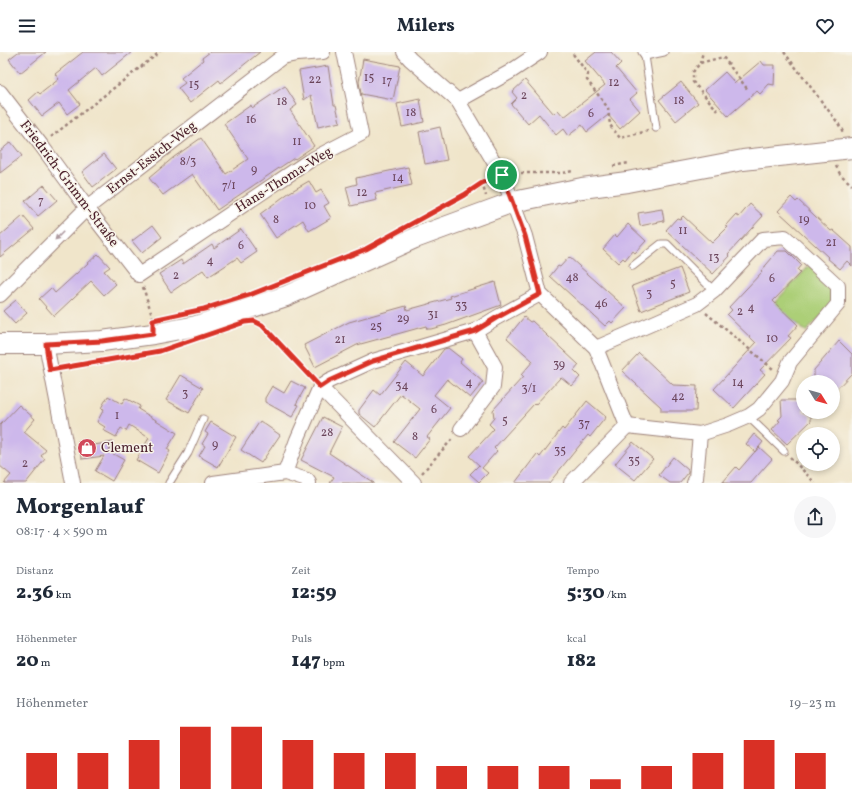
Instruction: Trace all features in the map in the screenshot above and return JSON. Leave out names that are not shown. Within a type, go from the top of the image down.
[{"type":"main road","points":[[0,344],[46,344],[102,341],[196,326],[286,296],[415,238],[513,202],[582,188],[627,182],[743,160],[831,150],[848,141]]},
{"type":"street","name":"Ernst-Essich-Weg","points":[[0,294],[87,208],[282,58],[297,54],[323,52]]},
{"type":"street","name":"Hans-Thoma-Weg","points":[[139,275],[309,161],[361,134],[344,52]]},
{"type":"street","points":[[404,52],[458,101],[502,175],[525,236],[540,294],[596,348],[627,426]]},
{"type":"street","points":[[458,101],[510,72],[540,52]]},
{"type":"street","name":"Friedrich-Grimm-Straße","points":[[0,92],[139,275]]},
{"type":"street","points":[[596,348],[697,304],[714,291],[764,239],[785,237],[838,286],[838,304],[790,362],[782,381],[759,409],[749,416],[728,425],[700,434],[627,426]]},
{"type":"street","points":[[285,473],[297,440],[320,387],[329,381],[373,361],[475,331],[540,294]]},
{"type":"street","points":[[461,429],[493,387],[495,367],[475,331]]},
{"type":"street","points":[[46,344],[73,483]]},
{"type":"street","points":[[320,387],[413,483]]},
{"type":"street","points":[[571,483],[627,426]]},
{"type":"street","points":[[694,483],[696,478],[700,434]]},
{"type":"street","points":[[213,483],[285,473],[307,480],[309,483]]},
{"type":"lane","points":[[656,128],[644,54],[664,52]]},
{"type":"lane","points":[[633,266],[661,244],[667,244],[714,291]]},
{"type":"lane","points":[[749,416],[784,451]]},
{"type":"lane","points":[[169,483],[188,452],[203,419]]},
{"type":"path","points":[[41,145],[160,52]]},
{"type":"path","points":[[703,52],[700,63],[693,72],[694,82],[718,111]]},
{"type":"path","points":[[784,52],[838,123],[848,141]]},
{"type":"path","points":[[573,54],[588,74],[587,80],[608,108],[610,125],[620,138],[656,128]]},
{"type":"path","points":[[700,63],[724,57],[748,90]]},
{"type":"path","points":[[831,150],[834,163],[840,174],[852,185]]},
{"type":"path","points":[[430,214],[482,183],[502,175]]},
{"type":"path","points":[[139,275],[153,320],[160,318]]},
{"type":"path","points":[[697,304],[709,316],[784,378]]},
{"type":"path","points":[[254,321],[262,325],[320,387]]},
{"type":"path","points":[[50,370],[160,351]]},
{"type":"path","points":[[413,483],[461,429]]},
{"type":"path","points":[[784,451],[815,483]]},
{"type":"green space","points":[[810,265],[831,285],[832,304],[806,332],[774,303]]},
{"type":"building","points":[[18,52],[46,52],[20,73],[9,59]]},
{"type":"building","points":[[83,52],[132,52],[102,76],[96,68],[69,90],[80,104],[67,114],[59,103],[42,116],[29,100],[38,92],[40,94],[59,79],[55,74]]},
{"type":"building","points":[[210,52],[260,52],[221,83],[219,80],[190,103],[178,88],[185,83],[181,78],[203,60],[202,58]]},
{"type":"building","points":[[596,52],[611,52],[621,63],[616,68],[637,93],[630,99],[640,111],[620,129],[608,115],[587,132],[582,125],[568,136],[563,129],[556,135],[539,114],[528,124],[511,104],[517,98],[512,92],[525,80],[554,114],[558,110],[564,117],[605,85],[585,61]]},
{"type":"building","points":[[363,59],[400,66],[393,100],[361,94],[359,82]]},
{"type":"building","points":[[761,61],[764,65],[775,65],[774,85],[769,84],[760,94],[757,91],[728,116],[705,90],[725,72],[735,83]]},
{"type":"building","points":[[328,66],[334,105],[336,105],[340,122],[318,127],[311,95],[304,100],[299,71]]},
{"type":"building","points":[[681,82],[698,103],[676,121],[659,100]]},
{"type":"building","points":[[285,86],[297,105],[290,110],[314,146],[295,159],[294,158],[217,210],[192,174],[163,195],[149,178],[174,157],[201,138],[226,174],[229,172],[248,159],[224,124],[251,105],[252,108]]},
{"type":"building","points":[[420,99],[424,122],[402,127],[397,104]]},
{"type":"building","points":[[440,127],[447,160],[425,164],[419,132]]},
{"type":"building","points":[[11,142],[22,156],[0,173],[0,151]]},
{"type":"building","points":[[104,154],[116,169],[93,187],[82,172]]},
{"type":"building","points":[[408,167],[412,185],[375,193],[377,200],[351,206],[346,187],[357,184],[356,178]]},
{"type":"building","points":[[309,181],[316,193],[321,190],[329,203],[324,206],[331,218],[309,231],[303,220],[276,238],[260,214],[290,192]]},
{"type":"building","points":[[44,185],[57,200],[38,216],[25,201]]},
{"type":"building","points":[[791,197],[796,202],[798,200],[831,231],[833,230],[852,247],[852,266],[847,261],[840,269],[778,211]]},
{"type":"building","points":[[750,204],[763,216],[728,254],[730,256],[713,274],[666,230],[677,218],[680,219],[683,216],[712,243],[728,227],[726,226],[736,215],[739,217]]},
{"type":"building","points":[[662,209],[664,221],[640,226],[638,213]]},
{"type":"building","points":[[23,216],[34,229],[0,257],[0,236]]},
{"type":"building","points":[[628,224],[646,241],[635,253],[632,251],[625,260],[623,258],[618,263],[603,249],[615,235],[617,237]]},
{"type":"building","points":[[153,225],[162,237],[142,253],[132,241]]},
{"type":"building","points":[[241,229],[257,252],[241,263],[237,258],[208,277],[203,270],[171,292],[159,274],[181,260],[183,264],[212,244],[214,248]]},
{"type":"building","points":[[778,251],[787,251],[801,265],[797,270],[800,273],[773,301],[798,325],[788,336],[791,338],[760,370],[765,374],[734,408],[714,389],[756,343],[727,315],[732,310],[729,307],[762,272],[761,271]]},
{"type":"building","points":[[98,254],[110,267],[104,271],[116,284],[104,295],[91,281],[54,316],[39,299],[51,288],[55,293]]},
{"type":"building","points":[[569,257],[626,308],[612,323],[610,321],[605,326],[550,276],[558,266],[560,267]]},
{"type":"building","points":[[680,268],[689,292],[641,311],[632,286]]},
{"type":"building","points":[[495,282],[501,305],[446,325],[431,329],[427,329],[426,326],[357,345],[315,367],[304,345],[349,322],[406,306],[407,310],[451,298],[450,296]]},
{"type":"building","points":[[16,300],[27,313],[15,324],[3,311]]},
{"type":"building","points":[[524,317],[530,322],[532,321],[579,365],[574,371],[580,377],[572,386],[561,377],[535,405],[534,404],[494,448],[497,451],[482,468],[488,473],[479,482],[470,474],[479,465],[469,456],[494,429],[489,424],[494,418],[493,410],[523,377],[521,375],[533,361],[507,338]]},
{"type":"building","points":[[839,341],[852,354],[852,373],[840,386],[840,375],[814,375],[814,370]]},
{"type":"building","points":[[448,348],[462,359],[460,362],[483,382],[470,398],[447,379],[434,395],[450,408],[427,437],[430,439],[415,458],[394,442],[420,409],[401,394],[375,427],[359,414],[359,410],[374,390],[380,395],[406,362],[423,376],[444,349]]},
{"type":"building","points":[[639,353],[673,385],[697,386],[696,411],[661,411],[661,407],[622,371]]},
{"type":"building","points":[[181,375],[203,388],[189,413],[166,400]]},
{"type":"building","points":[[291,381],[305,388],[296,404],[299,405],[292,417],[265,402],[265,398],[272,386],[284,393]]},
{"type":"building","points":[[108,396],[122,404],[125,398],[140,406],[138,409],[177,433],[167,449],[170,451],[158,473],[136,460],[149,438],[129,425],[126,431],[121,428],[116,437],[103,430],[105,427],[97,422],[104,409],[101,408]]},
{"type":"building","points":[[781,400],[796,400],[796,419],[811,419],[811,421],[805,427],[796,427],[796,435],[787,444],[772,430],[780,421],[778,420],[782,416]]},
{"type":"building","points":[[587,401],[606,417],[590,437],[588,435],[549,483],[515,483],[537,454],[540,457],[562,428],[564,430]]},
{"type":"building","points":[[19,405],[35,419],[24,432],[46,450],[41,456],[45,459],[26,483],[4,483],[11,475],[0,466],[0,425]]},
{"type":"building","points":[[323,417],[342,427],[329,453],[374,483],[330,483],[334,477],[301,460]]},
{"type":"building","points":[[260,421],[280,435],[261,463],[241,450]]},
{"type":"building","points":[[211,422],[236,437],[218,467],[199,456],[205,446],[202,444],[208,434],[205,432]]},
{"type":"building","points":[[754,434],[763,442],[755,452],[746,444]]},
{"type":"building","points":[[113,442],[108,451],[124,460],[112,481],[95,471],[104,456],[82,459],[81,447]]},
{"type":"building","points":[[633,442],[653,459],[635,480],[615,464]]},
{"type":"building","points":[[759,447],[772,459],[751,483],[722,483],[736,467],[739,470]]},
{"type":"building","points":[[673,457],[688,470],[688,473],[680,483],[670,483],[659,475]]},
{"type":"place","name":"Clement","points":[[87,448]]},
{"type":"route","points":[[502,175],[525,236],[540,294],[475,331],[373,361],[329,381],[320,387],[262,325],[254,321],[245,322],[160,351],[50,370],[46,344],[102,341],[153,334],[153,320],[204,309],[252,294],[366,249],[464,195],[482,183],[502,175]]}]
